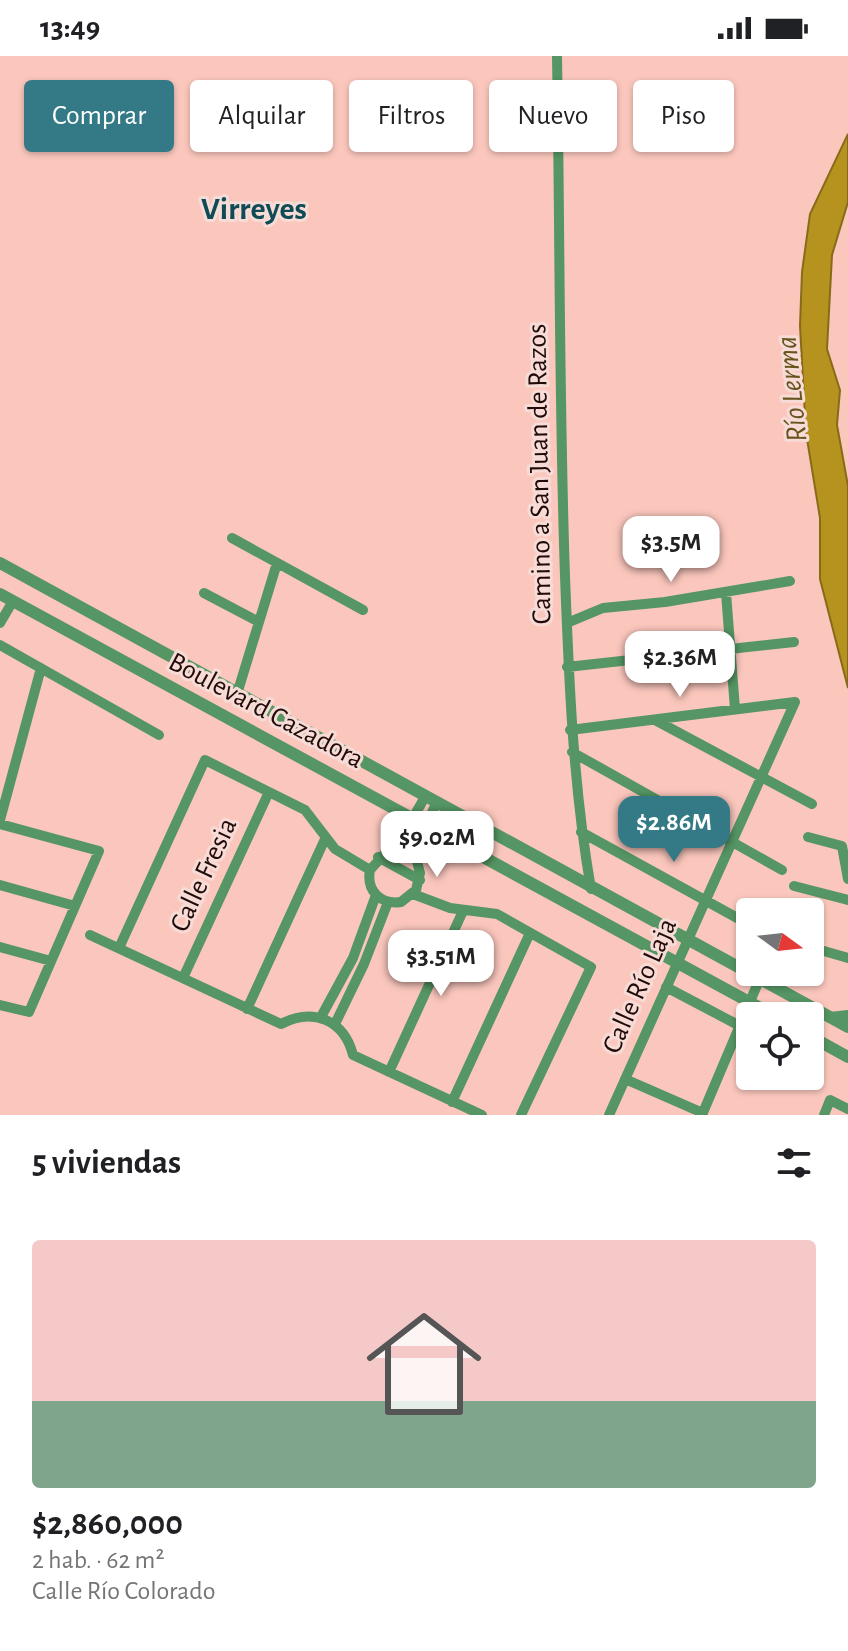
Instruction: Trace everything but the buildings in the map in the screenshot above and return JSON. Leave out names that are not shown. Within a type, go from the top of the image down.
[{"type":"street","name":"Camino a San Juan de Razos","points":[[557,56],[559,418],[567,667],[572,752],[591,889]]},
{"type":"street","points":[[232,538],[363,610]]},
{"type":"street","name":"Boulevard Cazadora","points":[[0,563],[591,889],[736,965]]},
{"type":"street","points":[[237,694],[277,563]]},
{"type":"street","points":[[567,623],[603,608],[726,593],[790,581]]},
{"type":"street","points":[[204,593],[259,622]]},
{"type":"street","points":[[570,730],[735,709],[726,593]]},
{"type":"street","name":"Boulevard Cazadora","points":[[0,594],[750,1002]]},
{"type":"street","points":[[0,623],[13,601]]},
{"type":"street","points":[[567,667],[794,642]]},
{"type":"street","points":[[0,645],[159,735]]},
{"type":"street","points":[[0,1005],[29,1012],[99,851],[0,822],[41,668]]},
{"type":"street","name":"Calle Río Laja","points":[[609,1115],[795,702],[735,709]]},
{"type":"street","points":[[653,719],[812,804]]},
{"type":"street","points":[[572,752],[782,870]]},
{"type":"street","points":[[119,948],[205,760],[305,810],[325,839],[345,857],[370,870]]},
{"type":"street","name":"Calle Fresia","points":[[183,978],[269,792]]},
{"type":"street","points":[[419,821],[378,857],[370,870],[369,884],[376,895],[388,902],[401,902],[413,894],[420,880],[414,850],[419,821],[430,801]]},
{"type":"street","points":[[581,832],[736,917]]},
{"type":"street","points":[[808,837],[842,846],[848,879]]},
{"type":"street","points":[[247,1009],[325,839]]},
{"type":"street","points":[[378,857],[420,880]]},
{"type":"street","points":[[0,885],[75,906]]},
{"type":"street","points":[[794,886],[848,900]]},
{"type":"street","points":[[413,894],[463,911],[497,914],[591,967],[521,1115]]},
{"type":"street","points":[[321,1017],[353,958],[376,895]]},
{"type":"street","points":[[335,1024],[364,964],[388,902]]},
{"type":"street","points":[[389,1072],[463,911]]},
{"type":"street","points":[[452,1102],[530,933]]},
{"type":"street","points":[[90,935],[281,1024],[307,1015],[321,1017],[335,1024],[350,1043],[353,1055],[482,1115]]},
{"type":"street","points":[[0,947],[51,961]]},
{"type":"street","points":[[824,951],[848,958]]},
{"type":"street","points":[[750,1002],[757,986]]},
{"type":"street","name":"Boulevard Cazadora","points":[[774,986],[848,1027]]},
{"type":"street","points":[[666,987],[736,1024]]},
{"type":"street","points":[[830,1017],[848,1015]]},
{"type":"street","points":[[625,1079],[703,1114],[736,1036]]},
{"type":"street","points":[[824,1044],[848,1057]]},
{"type":"street","points":[[824,1115],[830,1100],[848,1109]]},
{"type":"shaded area","points":[[848,134],[848,202],[832,255],[827,349],[840,390],[837,425],[848,486],[848,688],[820,579],[820,518],[806,433],[800,326],[802,272],[810,214]]},
{"type":"district","name":"Virreyes","points":[[254,209]]},
{"type":"water label","name":"Río Lerma","points":[[792,389]]}]
